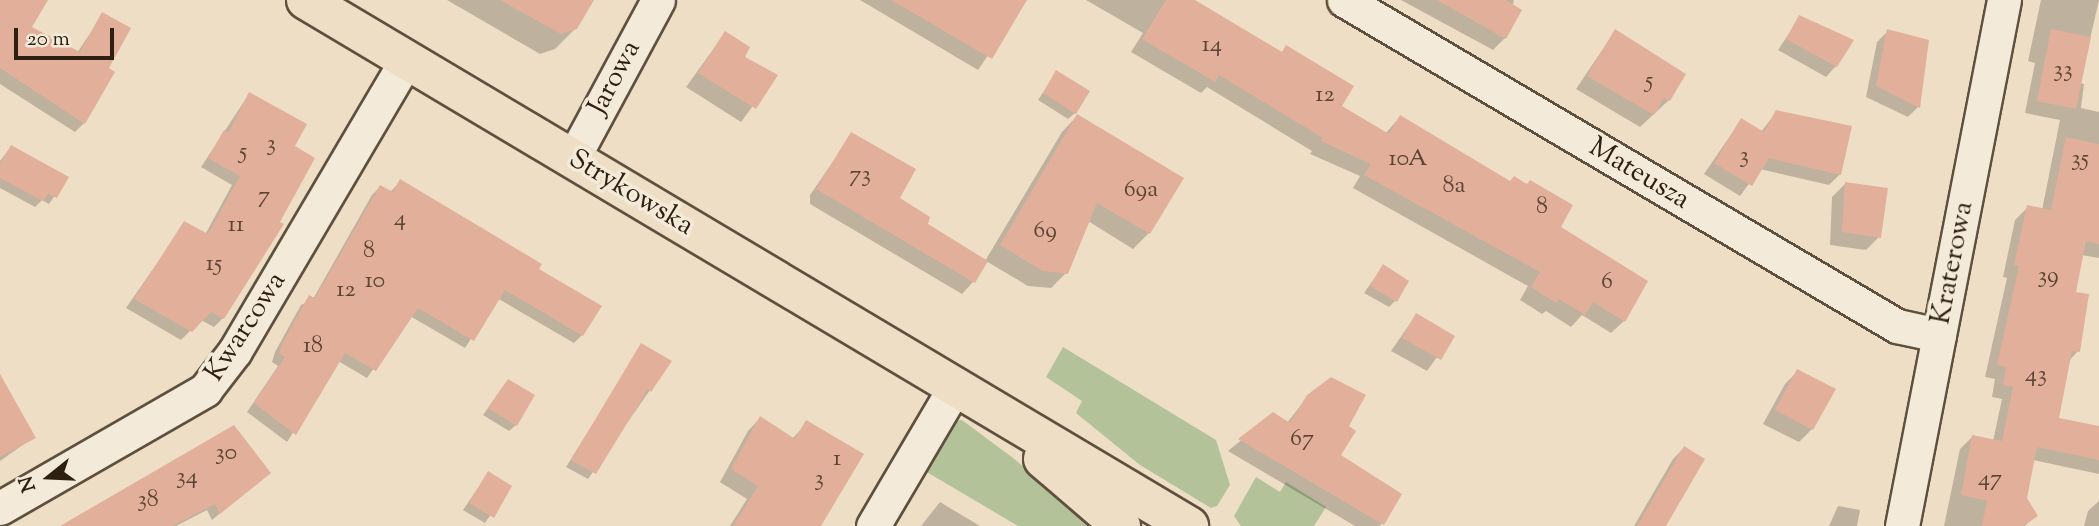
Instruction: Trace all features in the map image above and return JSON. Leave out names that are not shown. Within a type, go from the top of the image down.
[{"type":"main road","name":"Strykowska","points":[[306,0],[1189,526]]},
{"type":"main road","name":"Strykowska","points":[[956,386],[1121,526]]},
{"type":"street","name":"Jarowa","points":[[573,158],[658,0]]},
{"type":"street","name":"Mateusza","points":[[1344,0],[1897,326],[1939,335]]},
{"type":"street","name":"Kraterowa","points":[[1902,526],[2004,0]]},
{"type":"street","name":"Kwarcowa","points":[[0,508],[205,390],[235,351],[407,60]]},
{"type":"street","points":[[873,526],[956,386]]},
{"type":"green space","points":[[1063,347],[1216,440],[1230,485],[1217,506],[1211,508],[1140,465],[1076,413],[1082,401],[1046,377]]},
{"type":"green space","points":[[962,420],[1013,458],[1093,526],[1018,526],[920,468],[952,421]]},
{"type":"green space","points":[[1256,477],[1280,492],[1286,482],[1326,507],[1314,526],[1241,526],[1234,516]]},
{"type":"building","points":[[0,0],[48,0],[32,27],[80,52],[102,12],[131,28],[109,68],[115,72],[85,124],[0,68]]},
{"type":"building","points":[[500,0],[594,0],[577,29],[561,34]]},
{"type":"building","points":[[891,0],[1027,0],[992,59]]},
{"type":"building","points":[[1166,0],[1195,0],[1282,52],[1286,45],[1354,86],[1342,106],[1389,134],[1400,115],[1510,181],[1514,176],[1527,184],[1530,180],[1573,205],[1561,227],[1648,281],[1625,322],[1593,302],[1585,315],[1559,299],[1556,303],[1531,287],[1540,272],[1364,175],[1371,164],[1321,141],[1323,138],[1219,75],[1215,82],[1142,39]]},
{"type":"building","points":[[1437,0],[1506,0],[1522,10],[1506,39]]},
{"type":"building","points":[[1799,15],[1854,40],[1837,67],[1786,39]]},
{"type":"building","points":[[1615,29],[1686,74],[1670,101],[1664,98],[1654,115],[1587,76]]},
{"type":"building","points":[[1887,29],[1929,40],[1920,108],[1876,86]]},
{"type":"building","points":[[2051,29],[2091,37],[2076,109],[2037,101]]},
{"type":"building","points":[[725,31],[750,47],[745,57],[778,75],[756,109],[698,73]]},
{"type":"building","points":[[1056,70],[1090,91],[1076,114],[1043,93]]},
{"type":"building","points":[[249,92],[307,124],[295,146],[315,158],[280,222],[284,224],[224,319],[211,312],[192,332],[134,299],[184,221],[208,234],[240,176],[208,158],[224,130],[229,132]]},
{"type":"building","points":[[1776,110],[1852,126],[1841,175],[1769,158],[1752,186],[1714,163],[1741,118],[1764,132]]},
{"type":"building","points":[[1077,114],[1184,178],[1150,234],[1097,203],[1068,274],[1043,271],[1000,245]]},
{"type":"building","points":[[851,132],[916,169],[900,198],[930,217],[928,224],[988,261],[975,283],[816,189]]},
{"type":"building","points":[[2066,137],[2099,144],[2099,244],[2086,241],[2076,292],[2089,294],[2080,352],[2072,351],[2059,418],[2099,426],[2099,460],[2037,447],[2027,498],[2038,516],[2023,526],[1982,526],[1987,501],[1961,495],[1972,435],[2002,441],[2013,387],[2003,385],[2006,367],[1997,365],[2019,266],[2014,265],[2027,205],[2051,210]]},
{"type":"building","points":[[11,145],[69,177],[57,198],[48,194],[43,201],[0,178],[0,164]]},
{"type":"building","points":[[400,179],[542,264],[539,269],[602,306],[583,336],[505,290],[474,341],[418,308],[376,371],[345,353],[296,435],[254,403],[285,357],[279,353],[283,342],[309,295],[315,298],[380,185],[393,192]]},
{"type":"building","points":[[1845,182],[1888,188],[1881,238],[1842,232]]},
{"type":"building","points":[[1383,264],[1409,281],[1397,302],[1370,286]]},
{"type":"building","points":[[1416,313],[1455,336],[1441,360],[1402,338]]},
{"type":"building","points":[[641,343],[672,361],[651,392],[648,389],[596,474],[571,460]]},
{"type":"building","points":[[1797,369],[1836,389],[1813,430],[1775,410]]},
{"type":"building","points":[[0,374],[36,438],[0,457]]},
{"type":"building","points":[[1331,377],[1366,395],[1349,426],[1356,431],[1341,455],[1402,494],[1384,525],[1238,439],[1273,412],[1290,423],[1307,395]]},
{"type":"building","points":[[508,379],[535,395],[517,426],[488,408]]},
{"type":"building","points":[[760,416],[795,439],[806,420],[864,454],[821,526],[733,526],[758,486],[731,469]]},
{"type":"building","points":[[234,425],[271,473],[220,514],[215,504],[172,526],[60,526]]},
{"type":"building","points":[[1684,446],[1705,459],[1666,526],[1637,526]]},
{"type":"building","points":[[488,471],[512,486],[494,518],[469,503]]}]
